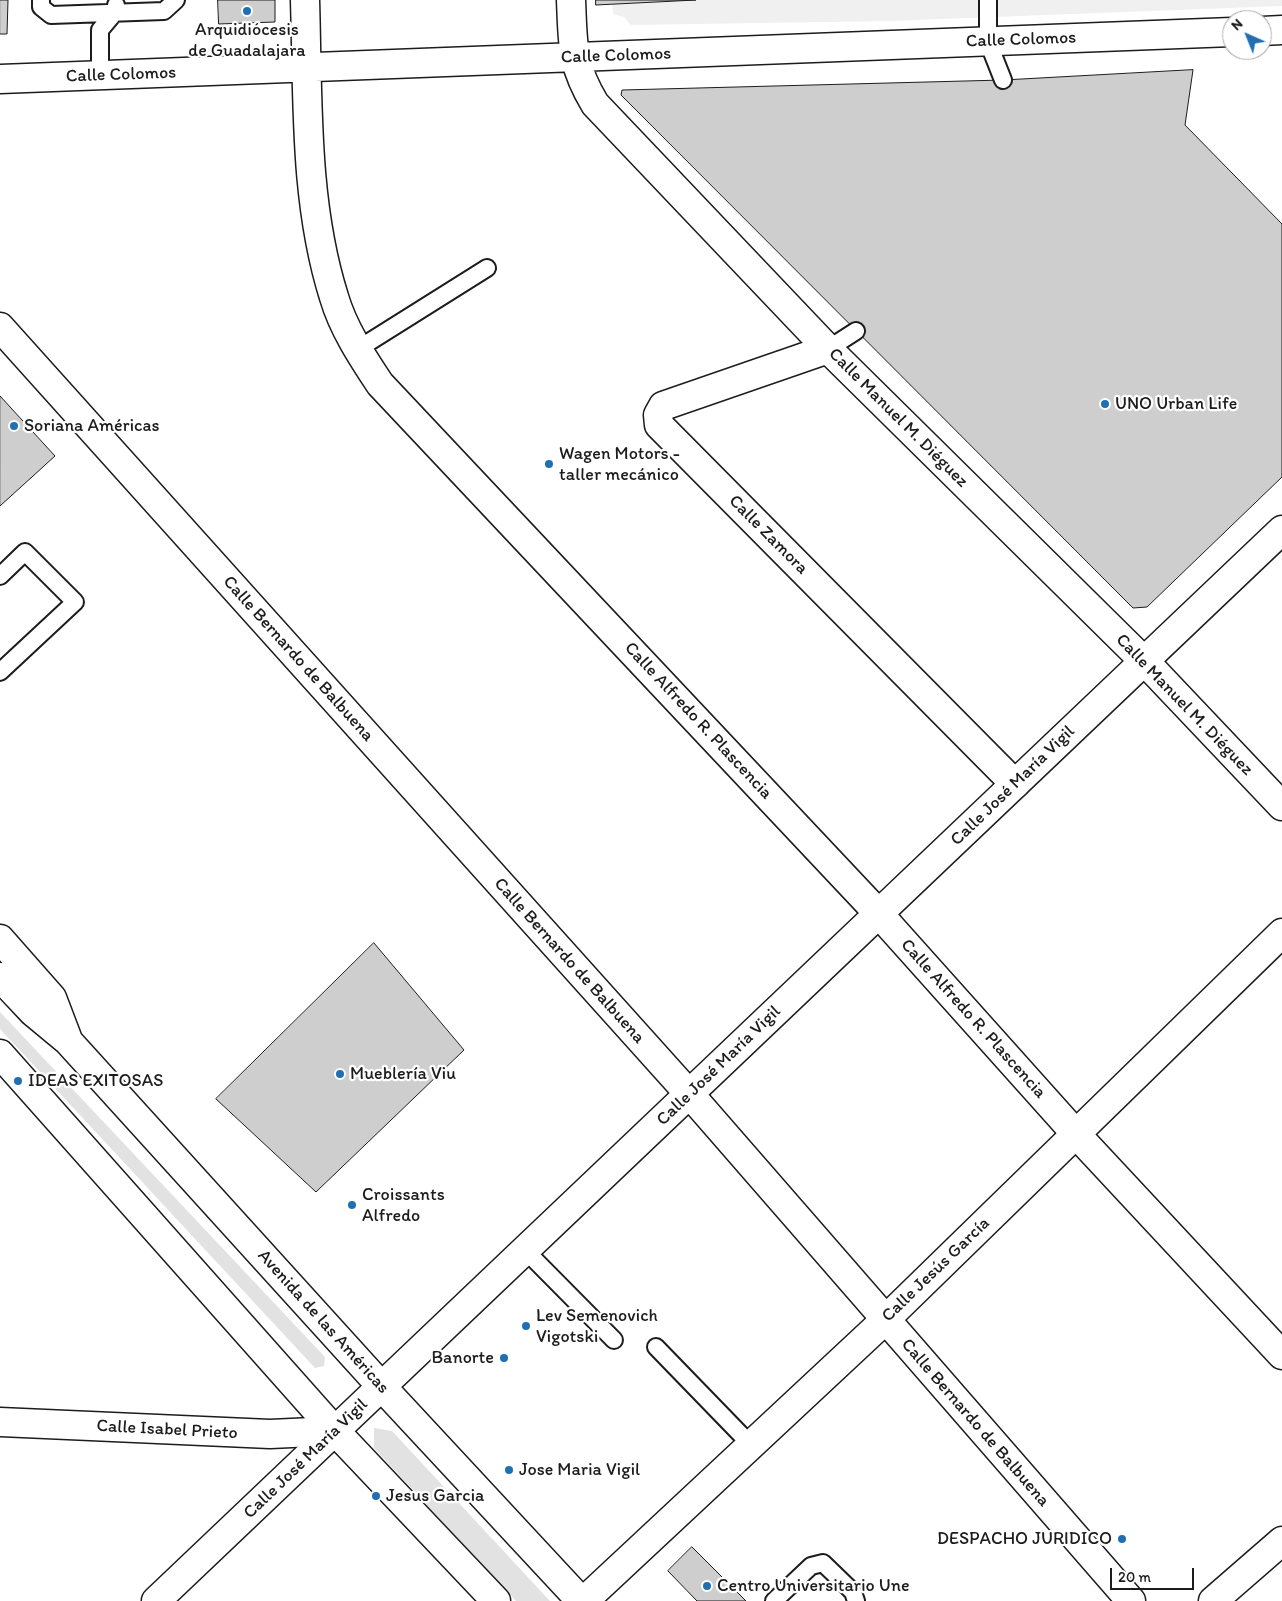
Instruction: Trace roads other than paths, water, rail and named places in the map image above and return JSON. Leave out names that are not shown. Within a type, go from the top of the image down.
[{"type":"street","name":"Calle Alfredo R. Plascencia","points":[[305,0],[311,185],[321,245],[334,298],[358,349],[380,384],[879,914],[1076,1134],[1282,1355]]},
{"type":"street","name":"Calle Manuel M. Diéguez","points":[[571,0],[574,58],[582,82],[595,104],[828,349],[1144,661],[1282,806]]},
{"type":"street","name":"Calle Colomos","points":[[0,79],[1222,32]]},
{"type":"street","name":"Calle Bernardo de Balbuena","points":[[0,327],[689,1094],[1130,1601]]},
{"type":"street","name":"Calle Zamora","points":[[828,349],[663,406],[658,415],[659,424],[1015,784]]},
{"type":"street","name":"Calle José María Vigil","points":[[156,1601],[1282,530]]},
{"type":"street","name":"Calle Jesús García","points":[[583,1601],[885,1320],[1282,933]]},
{"type":"street","name":"Avenida de las Américas","points":[[0,939],[52,998],[68,1041]]},
{"type":"street","name":"Avenida de las Américas","points":[[0,977],[33,1012],[68,1041],[382,1387],[583,1601]]},
{"type":"street","points":[[0,1054],[335,1431],[496,1601]]},
{"type":"street","name":"Calle Isabel Prieto","points":[[0,1422],[270,1434],[335,1431]]},
{"type":"street","points":[[1213,1601],[1282,1541]]},
{"type":"lane","points":[[41,0],[41,7],[51,15],[88,12],[116,6],[164,11],[176,0]]},
{"type":"lane","points":[[988,0],[988,42],[1004,80]]},
{"type":"lane","points":[[100,30],[116,6]]},
{"type":"lane","points":[[88,12],[100,30],[100,76]]},
{"type":"lane","points":[[358,349],[487,268]]},
{"type":"lane","points":[[828,349],[856,331]]},
{"type":"lane","points":[[0,576],[25,552],[76,602],[0,672]]},
{"type":"lane","points":[[525,1250],[614,1340]]},
{"type":"lane","points":[[656,1347],[751,1445]]},
{"type":"lane","points":[[774,1601],[811,1566],[823,1563],[853,1592],[856,1601]]},
{"type":"place","name":"Arquidiócesis de Guadalajara","points":[[247,11]]},
{"type":"place","name":"UNO Urban Life","points":[[1105,404]]},
{"type":"place","name":"Soriana Américas","points":[[14,426]]},
{"type":"place","name":"Wagen Motors - taller mecánico","points":[[549,464]]},
{"type":"place","name":"Mueblería Viu","points":[[340,1074]]},
{"type":"place","name":"IDEAS EXITOSAS","points":[[18,1081]]},
{"type":"place","name":"Croissants Alfredo","points":[[352,1205]]},
{"type":"place","name":"Lev Semenovich Vigotski","points":[[526,1326]]},
{"type":"place","name":"Banorte","points":[[504,1358]]},
{"type":"place","name":"Jose Maria Vigil","points":[[509,1470]]},
{"type":"place","name":"Jesus Garcia","points":[[376,1496]]},
{"type":"place","name":"DESPACHO JURIDICO","points":[[1122,1539]]},
{"type":"place","name":"Centro Universitario Une","points":[[707,1586]]}]
